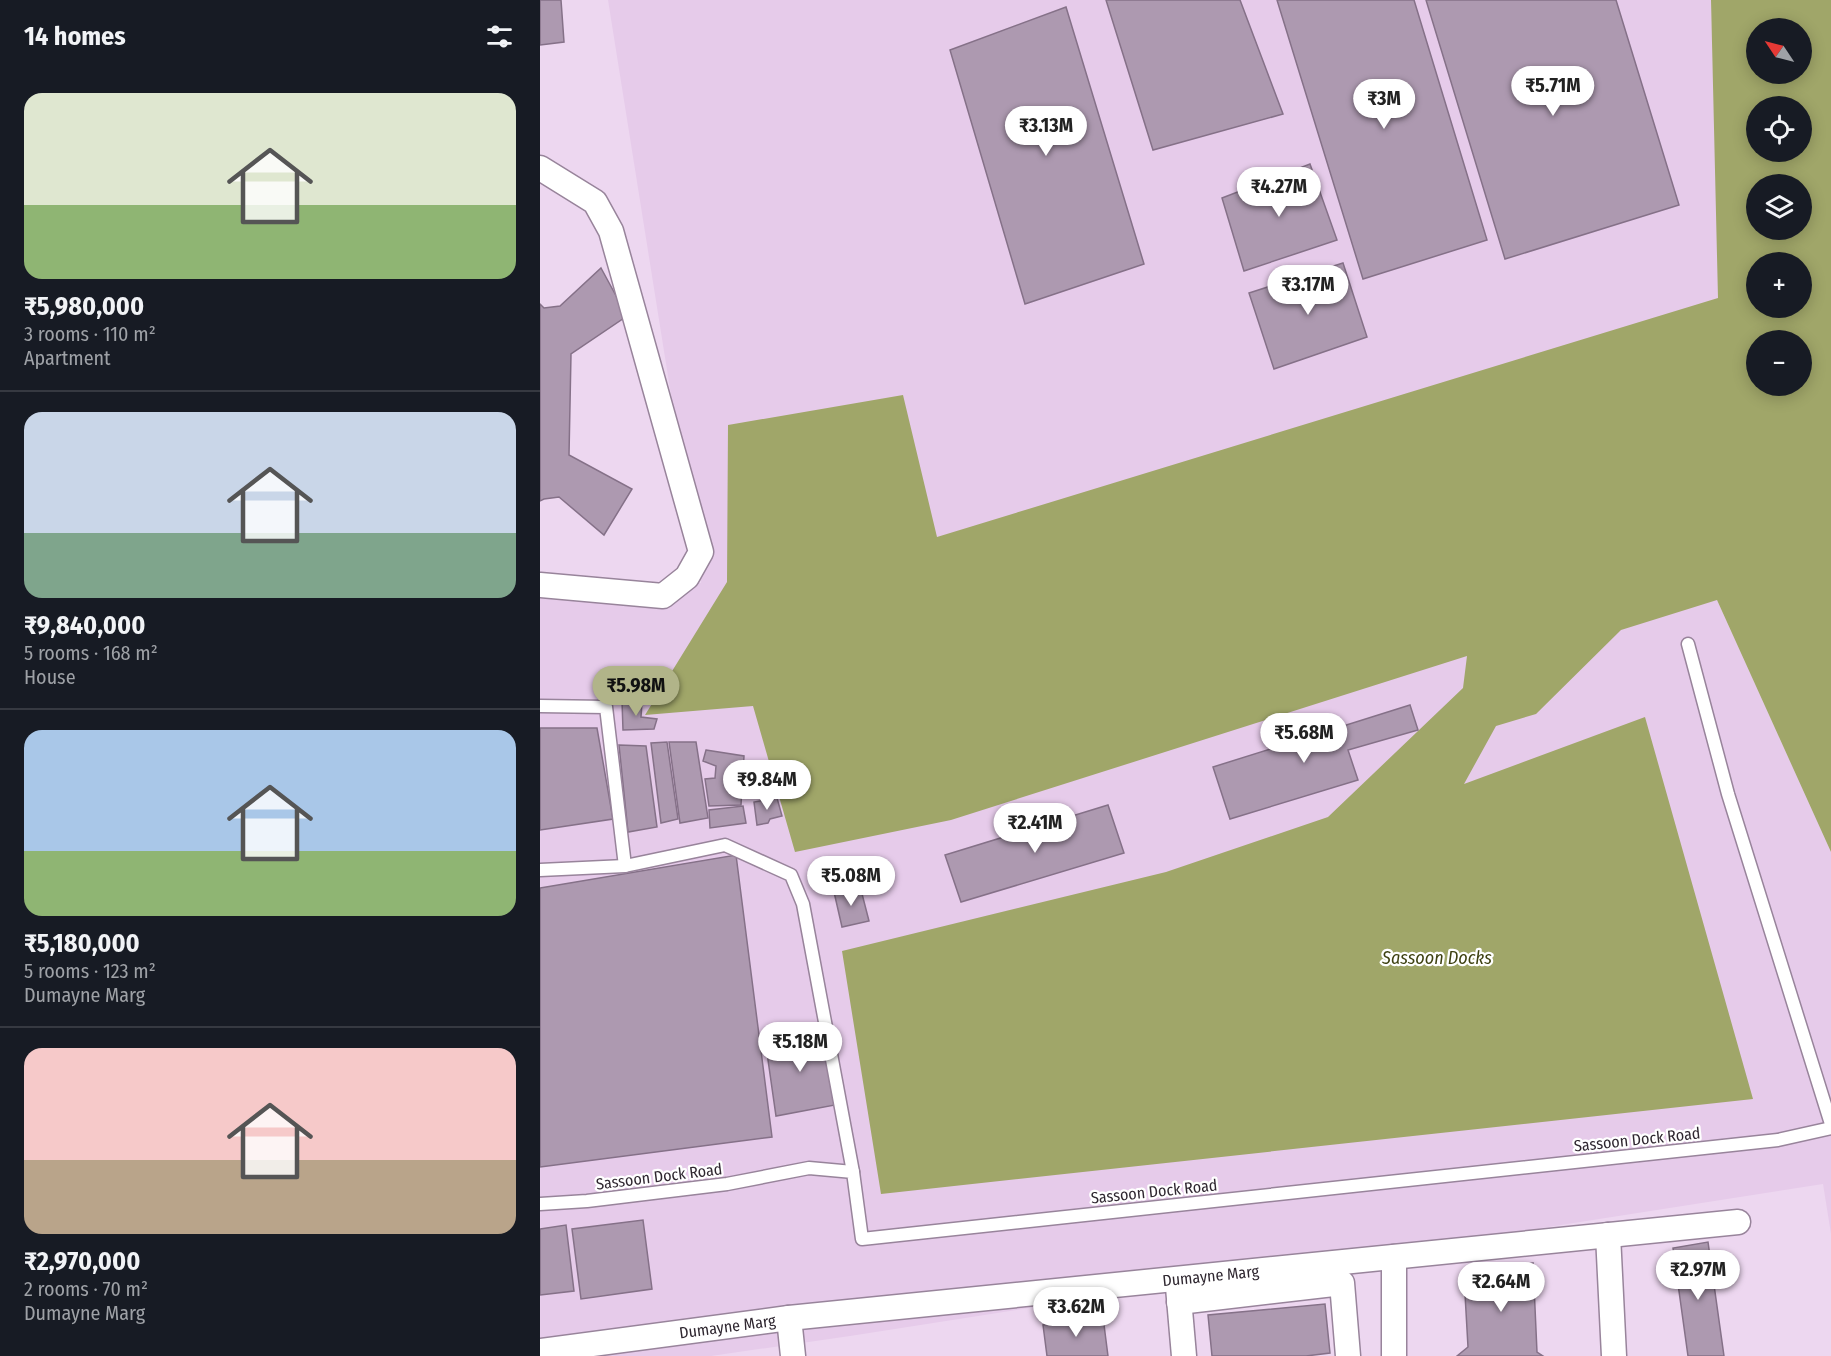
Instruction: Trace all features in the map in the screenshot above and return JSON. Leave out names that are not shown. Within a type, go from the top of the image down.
[{"type":"street","points":[[540,168],[595,202],[610,231],[701,552],[687,577],[663,596],[540,585]]},
{"type":"street","name":"Dumayne Marg","points":[[540,1351],[789,1318],[1178,1291],[1394,1257],[1738,1222]]},
{"type":"street","points":[[1608,1235],[1614,1356]]},
{"type":"street","points":[[1394,1257],[1394,1356]]},
{"type":"street","points":[[1184,1356],[1178,1291],[1342,1283],[1348,1356]]},
{"type":"street","points":[[789,1318],[793,1356]]},
{"type":"lane","points":[[1688,644],[1728,794],[1831,1126]]},
{"type":"lane","points":[[540,706],[606,707],[626,866]]},
{"type":"lane","points":[[540,870],[626,866],[725,844],[791,875],[803,904],[853,1172]]},
{"type":"lane","name":"Sassoon Dock Road","points":[[540,1204],[587,1201],[727,1184],[810,1168],[853,1172],[862,1239],[1778,1140],[1831,1126]]},
{"type":"shaded area","name":"Sassoon Docks","points":[[608,0],[1711,0],[1719,298],[1717,600],[1831,852],[1831,1234],[1823,1184],[711,1356],[540,1356],[540,583],[701,583]]},
{"type":"water","name":"Sassoon Docks","points":[[1711,0],[1831,0],[1831,852],[1717,600],[1621,630],[1536,714],[1496,726],[1464,784],[1645,717],[1753,1099],[881,1194],[842,951],[1166,872],[1328,817],[1463,688],[1467,656],[951,820],[795,852],[753,706],[645,715],[727,582],[728,425],[903,395],[937,537],[1718,298]]},
{"type":"building","points":[[540,0],[561,0],[564,42],[540,45]]},
{"type":"building","points":[[1106,0],[1240,0],[1283,114],[1153,150]]},
{"type":"building","points":[[1277,0],[1414,0],[1487,240],[1363,279]]},
{"type":"building","points":[[1426,0],[1616,0],[1679,205],[1505,259]]},
{"type":"building","points":[[1066,7],[1144,264],[1025,304],[950,50]]},
{"type":"building","points":[[1310,164],[1337,240],[1244,271],[1222,198]]},
{"type":"building","points":[[1343,263],[1367,337],[1274,369],[1249,293]]},
{"type":"building","points":[[601,268],[627,316],[571,354],[569,455],[632,489],[604,535],[559,497],[540,501],[540,304],[544,308],[560,306]]},
{"type":"building","points":[[622,701],[642,703],[641,717],[657,719],[654,729],[623,730]]},
{"type":"building","points":[[1410,705],[1418,730],[1348,750],[1358,780],[1230,819],[1213,767]]},
{"type":"building","points":[[540,728],[597,728],[613,819],[540,830]]},
{"type":"building","points":[[667,742],[678,819],[661,823],[651,743]]},
{"type":"building","points":[[669,742],[696,742],[708,818],[680,823]]},
{"type":"building","points":[[619,745],[646,746],[657,827],[628,832]]},
{"type":"building","points":[[706,750],[744,756],[741,805],[709,806],[705,779],[715,778],[716,766],[703,761]]},
{"type":"building","points":[[768,772],[775,793],[755,796],[753,787],[750,788],[748,775]]},
{"type":"building","points":[[777,798],[782,816],[770,819],[768,823],[757,825],[754,802]]},
{"type":"building","points":[[1108,805],[1124,853],[961,902],[945,855]]},
{"type":"building","points":[[743,806],[746,823],[710,828],[709,810]]},
{"type":"building","points":[[736,855],[772,1137],[540,1167],[540,888]]},
{"type":"building","points":[[860,886],[869,921],[842,927],[834,892]]},
{"type":"building","points":[[824,1030],[835,1105],[776,1116],[765,1039]]},
{"type":"building","points":[[643,1220],[652,1289],[581,1299],[572,1229]]},
{"type":"building","points":[[566,1225],[574,1291],[540,1295],[540,1229]]},
{"type":"building","points":[[1708,1242],[1724,1356],[1688,1356],[1673,1248]]},
{"type":"building","points":[[1533,1263],[1537,1352],[1543,1356],[1457,1356],[1468,1347],[1464,1276]]},
{"type":"building","points":[[1325,1304],[1330,1353],[1306,1356],[1212,1356],[1208,1315]]},
{"type":"building","points":[[1103,1317],[1108,1356],[1047,1356],[1043,1325]]}]
